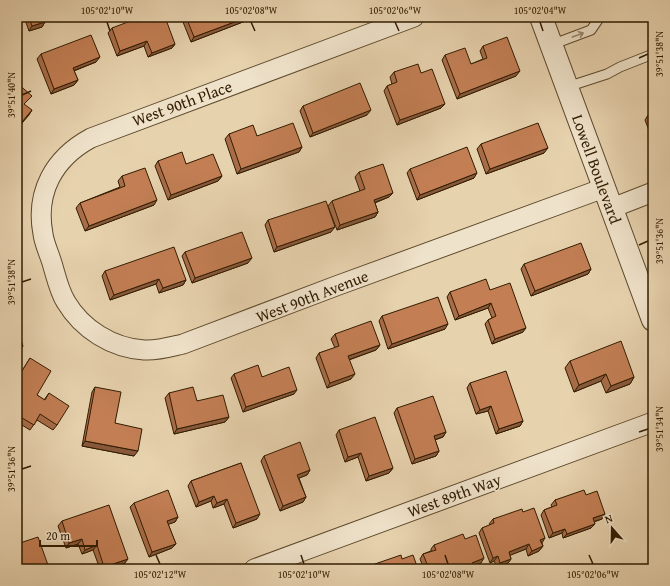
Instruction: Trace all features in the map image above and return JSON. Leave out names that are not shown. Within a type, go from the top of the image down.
[{"type":"street","name":"West 90th Place","points":[[53,266],[43,235],[41,220],[41,206],[44,191],[58,164],[68,153],[80,144],[91,138],[414,17]]},
{"type":"street","name":"Lowell Boulevard","points":[[541,17],[653,320]]},
{"type":"street","name":"West 90th Avenue","points":[[53,266],[65,301],[75,315],[90,329],[107,340],[126,347],[144,350],[164,349],[183,344],[336,286],[608,198],[653,192]]},
{"type":"street","name":"West 89th Way","points":[[254,569],[653,422]]},
{"type":"lane","points":[[551,45],[591,30],[600,17]]},
{"type":"lane","points":[[567,87],[605,74],[653,54]]},
{"type":"building","points":[[17,17],[20,22],[17,23]]},
{"type":"building","points":[[29,17],[44,17],[45,22],[32,26]]},
{"type":"building","points":[[141,17],[165,17],[175,44],[152,53],[147,41],[120,51],[112,28]]},
{"type":"building","points":[[186,17],[248,17],[194,37]]},
{"type":"building","points":[[91,35],[100,57],[73,68],[78,80],[54,89],[41,54]]},
{"type":"building","points":[[507,37],[520,71],[460,94],[445,55],[465,48],[471,64],[487,58],[483,46]]},
{"type":"building","points":[[418,64],[421,73],[432,69],[445,104],[400,120],[387,86],[397,82],[394,72]]},
{"type":"building","points":[[17,83],[32,96],[24,104],[32,110],[17,128]]},
{"type":"building","points":[[360,83],[371,110],[313,133],[303,106]]},
{"type":"building","points":[[653,113],[653,127],[648,115]]},
{"type":"building","points":[[293,123],[302,147],[241,169],[229,134],[253,125],[257,136]]},
{"type":"building","points":[[538,123],[548,148],[490,169],[481,144]]},
{"type":"building","points":[[467,147],[477,173],[420,195],[410,169]]},
{"type":"building","points":[[182,152],[186,164],[213,154],[222,176],[171,195],[158,161]]},
{"type":"building","points":[[383,164],[393,193],[374,200],[378,212],[340,225],[332,201],[365,189],[359,172]]},
{"type":"building","points":[[145,168],[157,200],[89,226],[80,203],[125,186],[122,176]]},
{"type":"building","points":[[326,201],[335,227],[277,247],[268,220]]},
{"type":"building","points":[[242,232],[252,258],[195,278],[185,252]]},
{"type":"building","points":[[581,243],[591,269],[535,291],[524,264]]},
{"type":"building","points":[[174,247],[186,280],[163,288],[159,279],[114,295],[105,271]]},
{"type":"building","points":[[486,279],[490,290],[510,283],[526,328],[495,339],[488,320],[496,316],[491,303],[459,316],[450,292]]},
{"type":"building","points":[[438,297],[448,324],[392,344],[382,316]]},
{"type":"building","points":[[371,321],[380,345],[348,356],[355,374],[330,383],[319,353],[339,346],[335,334]]},
{"type":"building","points":[[17,327],[23,346],[17,348]]},
{"type":"building","points":[[621,341],[634,377],[611,386],[606,374],[579,385],[570,361]]},
{"type":"building","points":[[30,358],[51,371],[37,395],[45,400],[49,393],[69,406],[57,425],[40,414],[34,425],[17,415],[17,379]]},
{"type":"building","points":[[258,365],[262,377],[289,367],[297,390],[246,407],[234,374]]},
{"type":"building","points":[[506,371],[523,421],[499,429],[491,406],[480,410],[470,383]]},
{"type":"building","points":[[95,387],[121,392],[115,423],[142,429],[138,451],[85,441]]},
{"type":"building","points":[[193,387],[197,401],[223,395],[229,417],[177,429],[169,393]]},
{"type":"building","points":[[433,396],[446,432],[434,436],[439,451],[415,459],[397,408]]},
{"type":"building","points":[[375,417],[393,468],[369,476],[361,453],[348,457],[339,430]]},
{"type":"building","points":[[300,442],[310,470],[297,475],[306,497],[283,506],[264,456]]},
{"type":"building","points":[[241,463],[260,514],[236,523],[227,499],[217,503],[214,496],[199,502],[191,481]]},
{"type":"building","points":[[168,490],[178,517],[167,521],[176,544],[152,552],[134,503]]},
{"type":"building","points":[[584,490],[586,495],[597,491],[605,514],[593,518],[595,524],[567,534],[565,529],[553,533],[544,510],[557,505],[555,500]]},
{"type":"building","points":[[109,505],[128,559],[104,567],[97,545],[85,550],[82,539],[69,543],[62,521]]},
{"type":"building","points":[[534,508],[545,538],[540,540],[543,546],[532,551],[529,544],[509,552],[511,559],[500,563],[498,556],[493,558],[482,528],[494,523],[493,519],[522,509],[523,512]]},
{"type":"building","points":[[463,534],[465,539],[476,535],[484,558],[472,563],[474,568],[471,569],[429,569],[423,554],[436,550],[434,545]]},
{"type":"building","points":[[38,537],[48,565],[37,569],[17,569],[17,544]]},
{"type":"building","points":[[401,555],[402,559],[413,555],[418,569],[373,569],[372,565]]}]
